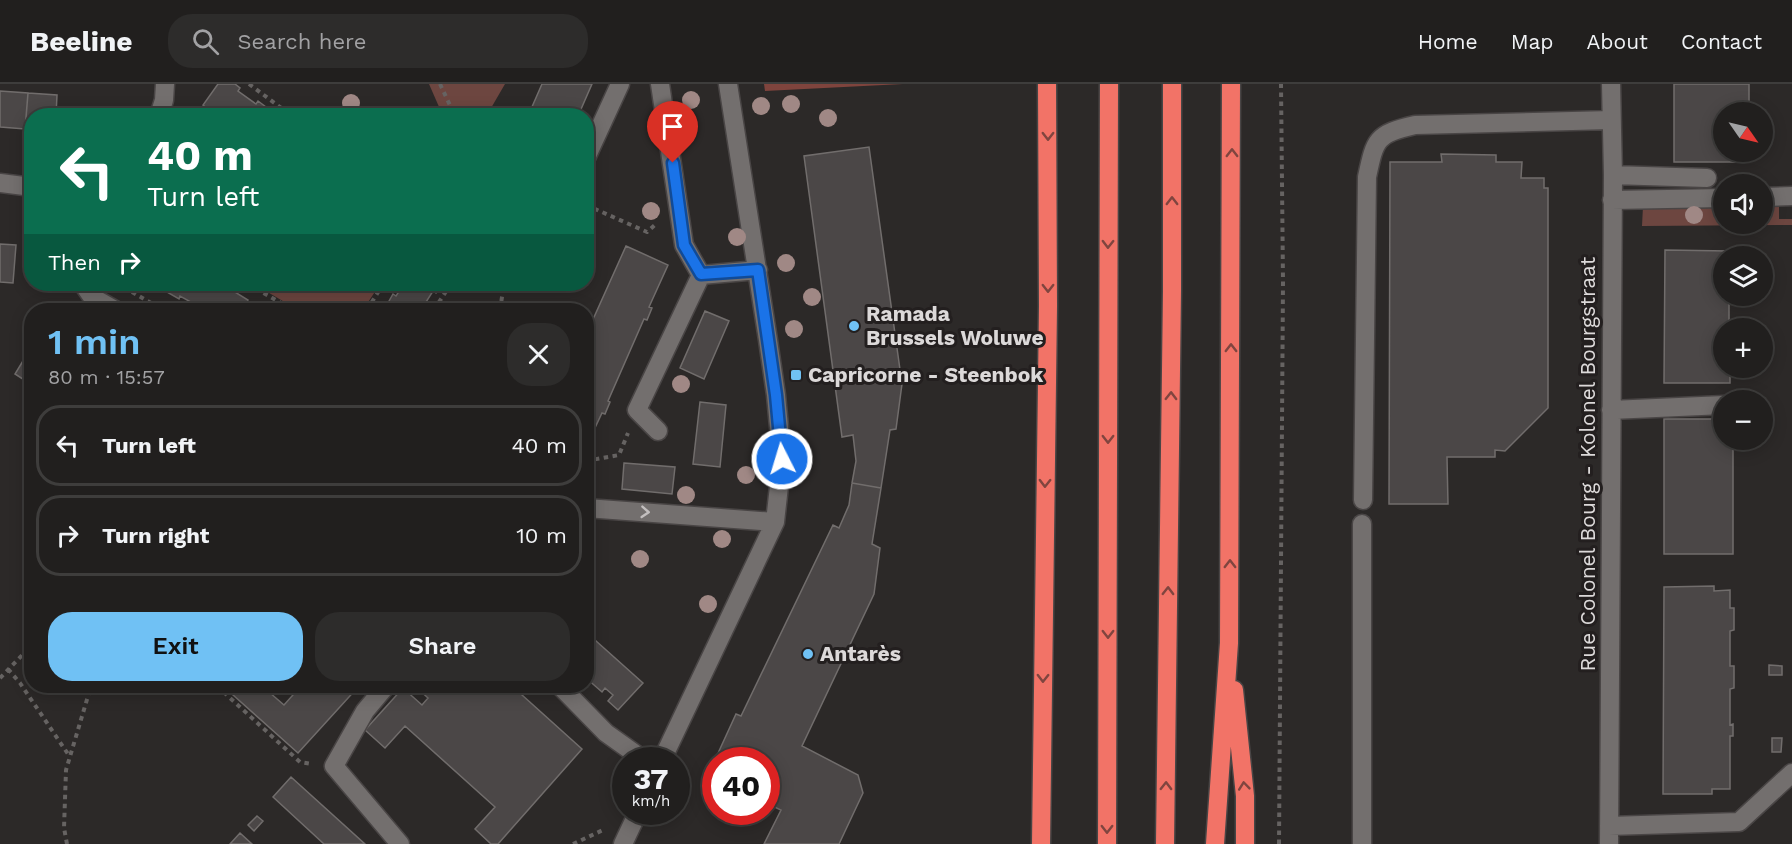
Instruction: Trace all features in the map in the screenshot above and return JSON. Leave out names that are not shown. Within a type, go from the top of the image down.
[{"type":"highway","points":[[1041,844],[1048,306],[1047,84]]},
{"type":"highway","points":[[1107,844],[1109,84]]},
{"type":"highway","points":[[1165,844],[1172,315],[1172,84]]},
{"type":"highway","points":[[1215,844],[1230,643],[1231,84]]},
{"type":"highway","points":[[1230,643],[1245,796],[1245,844]]},
{"type":"street","points":[[162,108],[165,84]]},
{"type":"street","points":[[594,141],[620,84]]},
{"type":"street","points":[[660,84],[684,245],[701,274]]},
{"type":"street","points":[[668,747],[775,522],[782,459],[776,395],[758,270],[728,84]]},
{"type":"street","name":"Rue Colonel Bourg - Kolonel Bourgstraat","points":[[1609,835],[1613,175],[1611,84]]},
{"type":"street","points":[[1363,500],[1367,177],[1373,147],[1390,131],[1415,125],[1611,120]]},
{"type":"street","points":[[1613,175],[1707,178]]},
{"type":"street","points":[[0,183],[24,186]]},
{"type":"street","points":[[1773,197],[1792,196]]},
{"type":"street","points":[[1612,200],[1713,198]]},
{"type":"street","points":[[701,274],[758,270]]},
{"type":"street","points":[[658,431],[637,410],[701,274]]},
{"type":"street","points":[[88,291],[92,297],[102,303]]},
{"type":"street","points":[[1611,410],[1713,405]]},
{"type":"street","points":[[594,509],[775,522]]},
{"type":"street","points":[[1362,524],[1362,844]]},
{"type":"street","points":[[380,693],[366,711],[334,766],[400,844]]},
{"type":"street","points":[[567,693],[606,733],[626,747]]},
{"type":"street","points":[[1609,835],[1739,822],[1792,773]]},
{"type":"street","points":[[623,844],[632,825]]},
{"type":"path","points":[[249,84],[281,108]]},
{"type":"path","points":[[440,84],[451,108]]},
{"type":"path","points":[[1279,844],[1281,84]]},
{"type":"path","points":[[594,209],[647,232],[679,203]]},
{"type":"path","points":[[130,291],[151,303]]},
{"type":"path","points":[[260,291],[280,303]]},
{"type":"path","points":[[594,460],[619,455],[637,410]]},
{"type":"path","points":[[0,678],[24,653]]},
{"type":"path","points":[[8,669],[24,688]]},
{"type":"path","points":[[27,693],[70,757]]},
{"type":"path","points":[[67,844],[64,828],[66,770],[89,693]]},
{"type":"path","points":[[225,693],[300,762],[334,766]]},
{"type":"shaded area","points":[[429,84],[505,84],[491,108],[440,108]]},
{"type":"shaded area","points":[[764,84],[903,84],[765,91]]},
{"type":"shaded area","points":[[1643,206],[1713,206],[1713,226],[1642,226]]},
{"type":"shaded area","points":[[1773,206],[1779,206],[1779,219],[1792,219],[1792,225],[1773,225]]},
{"type":"shaded area","points":[[266,291],[375,291],[368,303],[286,303]]},
{"type":"building","points":[[218,84],[235,84],[240,88],[238,91],[256,104],[258,101],[267,108],[207,108],[203,105]]},
{"type":"building","points":[[542,84],[592,84],[582,108],[532,108]]},
{"type":"building","points":[[1674,84],[1749,84],[1749,102],[1713,102],[1713,162],[1674,162]]},
{"type":"building","points":[[0,91],[28,93],[27,108],[24,108],[24,129],[0,127]]},
{"type":"building","points":[[28,93],[57,95],[56,108],[27,108]]},
{"type":"building","points":[[869,147],[902,384],[896,429],[890,430],[881,488],[852,483],[856,461],[853,435],[842,437],[804,156]]},
{"type":"building","points":[[1441,154],[1496,155],[1496,162],[1522,162],[1521,178],[1544,178],[1544,188],[1548,188],[1548,408],[1505,451],[1495,450],[1495,457],[1447,457],[1448,504],[1389,504],[1390,162],[1442,162]]},
{"type":"building","points":[[0,244],[16,245],[13,283],[0,282]]},
{"type":"building","points":[[626,246],[668,265],[649,307],[652,308],[647,320],[644,319],[608,401],[610,402],[605,414],[602,413],[594,430],[594,317]]},
{"type":"building","points":[[1665,250],[1713,251],[1713,306],[1729,306],[1729,318],[1713,318],[1713,378],[1730,378],[1730,383],[1664,383]]},
{"type":"building","points":[[165,291],[233,291],[248,300],[249,303],[193,303],[180,296],[179,299]]},
{"type":"building","points":[[399,291],[433,291],[425,303],[388,303],[393,294],[396,296]]},
{"type":"building","points":[[705,311],[729,321],[704,379],[680,368]]},
{"type":"building","points":[[24,359],[24,380],[15,374]]},
{"type":"building","points":[[700,402],[726,405],[720,467],[693,464]]},
{"type":"building","points":[[1664,419],[1713,419],[1713,450],[1733,450],[1733,554],[1664,554]]},
{"type":"building","points":[[624,463],[675,467],[672,494],[622,489]]},
{"type":"building","name":"Antarès","points":[[852,483],[881,488],[872,544],[880,548],[874,594],[802,746],[858,775],[863,793],[839,844],[764,844],[774,825],[780,825],[780,747],[721,747],[736,714],[741,716],[833,525],[839,528],[849,505]]},
{"type":"building","points":[[1714,586],[1714,591],[1730,590],[1730,608],[1734,608],[1734,630],[1730,631],[1730,666],[1734,666],[1734,688],[1730,689],[1730,725],[1733,724],[1733,736],[1730,736],[1730,789],[1712,789],[1712,794],[1663,794],[1664,587]]},
{"type":"building","points":[[594,639],[643,683],[618,710],[608,701],[613,695],[605,688],[602,692],[594,685]]},
{"type":"building","points":[[1769,665],[1782,666],[1782,675],[1769,675]]},
{"type":"building","points":[[231,693],[270,693],[284,705],[295,693],[353,693],[298,753]]},
{"type":"building","points":[[398,693],[409,693],[422,705],[428,698],[423,693],[520,693],[582,749],[498,844],[491,844],[475,829],[495,807],[405,726],[385,748],[365,730]]},
{"type":"building","points":[[1772,738],[1782,738],[1781,752],[1772,752]]},
{"type":"building","points":[[291,777],[365,844],[324,844],[273,797]]},
{"type":"building","points":[[257,816],[263,821],[254,831],[248,825]]},
{"type":"building","points":[[240,833],[252,844],[230,844]]},
{"type":"place","name":"Ramada Brussels Woluwe","points":[[854,326]]},
{"type":"place","name":"Capricorne - Steenbok","points":[[796,375]]},
{"type":"place","name":"Antarès","points":[[808,654]]},
{"type":"route","points":[[673,163],[684,245],[701,274],[758,270],[776,395],[782,459]]}]
